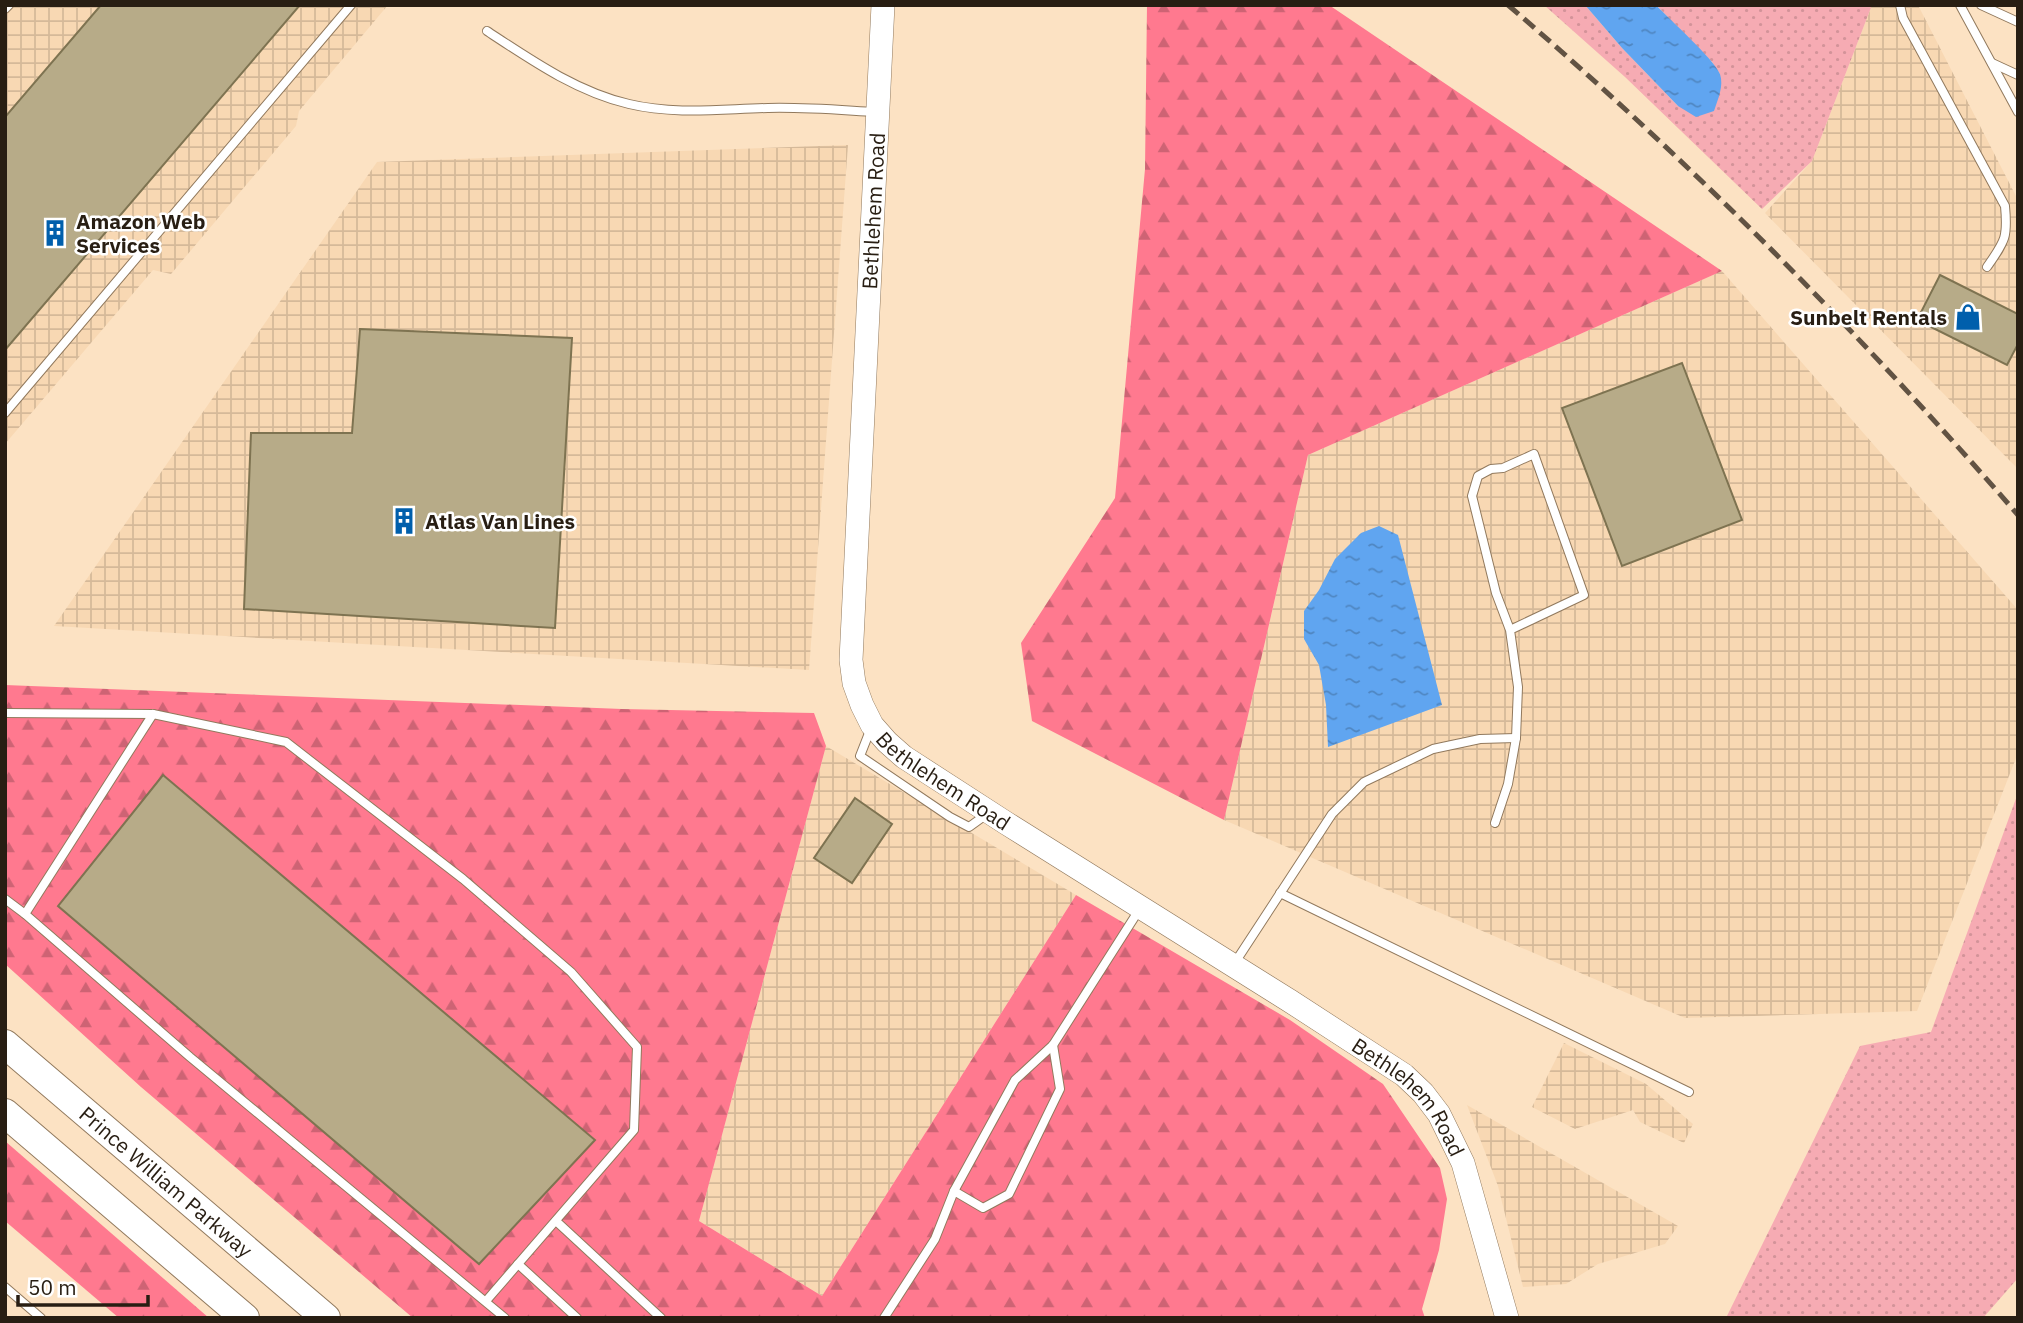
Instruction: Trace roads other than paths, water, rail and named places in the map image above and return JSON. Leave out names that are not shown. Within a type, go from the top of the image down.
[{"type":"highway","name":"Prince William Parkway","points":[[5,1044],[326,1318]]},
{"type":"highway","points":[[5,1113],[245,1318]]},
{"type":"street","name":"Bethlehem Road","points":[[883,5],[851,660],[854,683],[862,705],[873,725],[904,757],[1404,1075],[1423,1093],[1439,1114],[1463,1163],[1507,1318]]},
{"type":"lane","points":[[5,9],[9,5]]},
{"type":"lane","points":[[5,413],[351,5]]},
{"type":"lane","points":[[1899,5],[1903,18],[2005,206],[2005,240],[1987,267]]},
{"type":"lane","points":[[1960,5],[2018,112]]},
{"type":"lane","points":[[1981,5],[2018,22]]},
{"type":"lane","points":[[487,30],[527,57],[593,93],[653,109],[692,112],[802,108],[878,112]]},
{"type":"lane","points":[[1991,63],[2018,75]]},
{"type":"lane","points":[[1495,823],[1508,783],[1516,738],[1518,687],[1510,629],[1496,593],[1472,496],[1478,476],[1534,454],[1584,595],[1510,629]]},
{"type":"lane","points":[[5,713],[153,714],[286,742],[464,879],[570,972],[637,1047],[634,1130],[485,1301]]},
{"type":"lane","points":[[25,914],[153,714]]},
{"type":"lane","points":[[1234,965],[1332,814],[1364,782],[1433,749],[1480,739],[1516,738]]},
{"type":"lane","points":[[1280,893],[1689,1091]]},
{"type":"lane","points":[[5,899],[190,1057],[505,1318]]},
{"type":"lane","points":[[884,1318],[935,1239],[954,1191],[1015,1080],[1053,1045],[1140,907]]},
{"type":"lane","points":[[954,1191],[984,1208],[1009,1194],[1060,1089],[1053,1045]]},
{"type":"lane","points":[[556,1222],[661,1318]]},
{"type":"lane","points":[[518,1264],[577,1318]]},
{"type":"lane","points":[[5,1287],[41,1318]]},
{"type":"water","points":[[1585,5],[1656,5],[1701,49],[1720,74],[1721,88],[1714,111],[1696,117],[1678,106]]},
{"type":"water","points":[[1379,526],[1398,535],[1442,705],[1328,747],[1326,705],[1319,665],[1304,639],[1304,611],[1319,590],[1335,559],[1361,533]]},
{"type":"railway","points":[[1508,5],[1643,125],[1708,187],[1835,315],[2018,515]]},
{"type":"place","name":"Amazon Web Services","points":[[55,233]]},
{"type":"place","name":"Sunbelt Rentals","points":[[1968,317]]},
{"type":"place","name":"Atlas Van Lines","points":[[404,521]]}]
